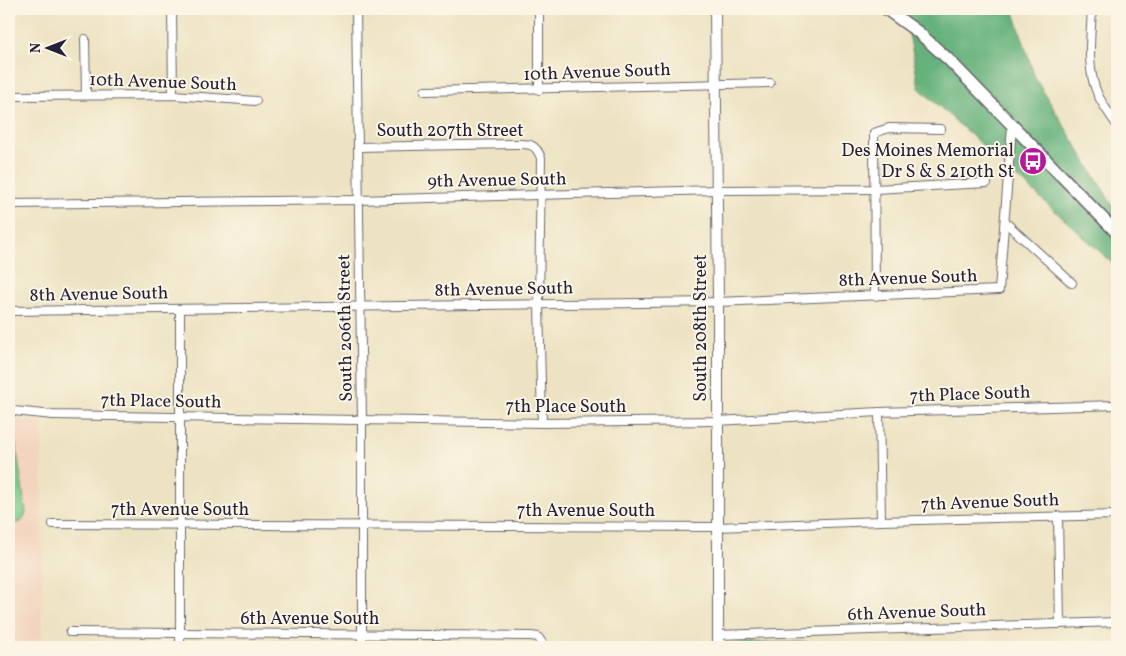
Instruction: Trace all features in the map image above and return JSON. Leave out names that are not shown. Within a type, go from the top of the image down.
[{"type":"main road","points":[[886,9],[918,32],[948,59],[1117,233]]},
{"type":"street","points":[[172,9],[173,95]]},
{"type":"street","name":"South 206th Street","points":[[356,9],[362,420],[362,647]]},
{"type":"street","points":[[538,9],[539,90]]},
{"type":"street","name":"South 208th Street","points":[[715,9],[718,302],[718,647]]},
{"type":"street","points":[[1092,9],[1090,66],[1094,85],[1103,104],[1117,125]]},
{"type":"street","points":[[85,39],[86,95]]},
{"type":"street","name":"10th Avenue South","points":[[425,92],[770,84]]},
{"type":"street","name":"10th Avenue South","points":[[9,96],[173,95],[256,101]]},
{"type":"street","points":[[1012,126],[1005,222],[1072,283]]},
{"type":"street","points":[[875,296],[874,133],[889,128],[941,130]]},
{"type":"street","name":"South 207th Street","points":[[358,146],[532,144],[538,150],[541,158],[539,305],[542,423]]},
{"type":"street","name":"9th Avenue South","points":[[9,204],[359,200],[716,190],[875,189],[987,183]]},
{"type":"street","name":"8th Avenue South","points":[[9,312],[718,302],[999,290],[1005,222]]},
{"type":"street","points":[[180,309],[180,647]]},
{"type":"street","name":"7th Place South","points":[[14,411],[52,415],[542,423],[718,421],[880,412],[1117,406]]},
{"type":"street","points":[[880,412],[881,521]]},
{"type":"street","name":"7th Avenue South","points":[[53,524],[718,527],[1117,515]]},
{"type":"street","points":[[1058,516],[1060,624]]},
{"type":"street","name":"6th Avenue South","points":[[718,635],[1117,622]]},
{"type":"street","name":"6th Avenue South","points":[[70,632],[531,636],[538,637],[545,647]]},
{"type":"shaded area","points":[[9,421],[42,421],[42,647],[9,647]]},
{"type":"green space","points":[[896,9],[1013,9],[1035,78],[1116,211],[1117,267],[919,88],[906,17]]},
{"type":"green space","points":[[9,426],[13,426],[26,513],[21,522],[9,524]]},
{"type":"green space","points":[[807,642],[807,647],[729,647],[729,644]]},
{"type":"place","name":"Des Moines Memorial Dr S & S 210th St","points":[[1033,161]]}]
